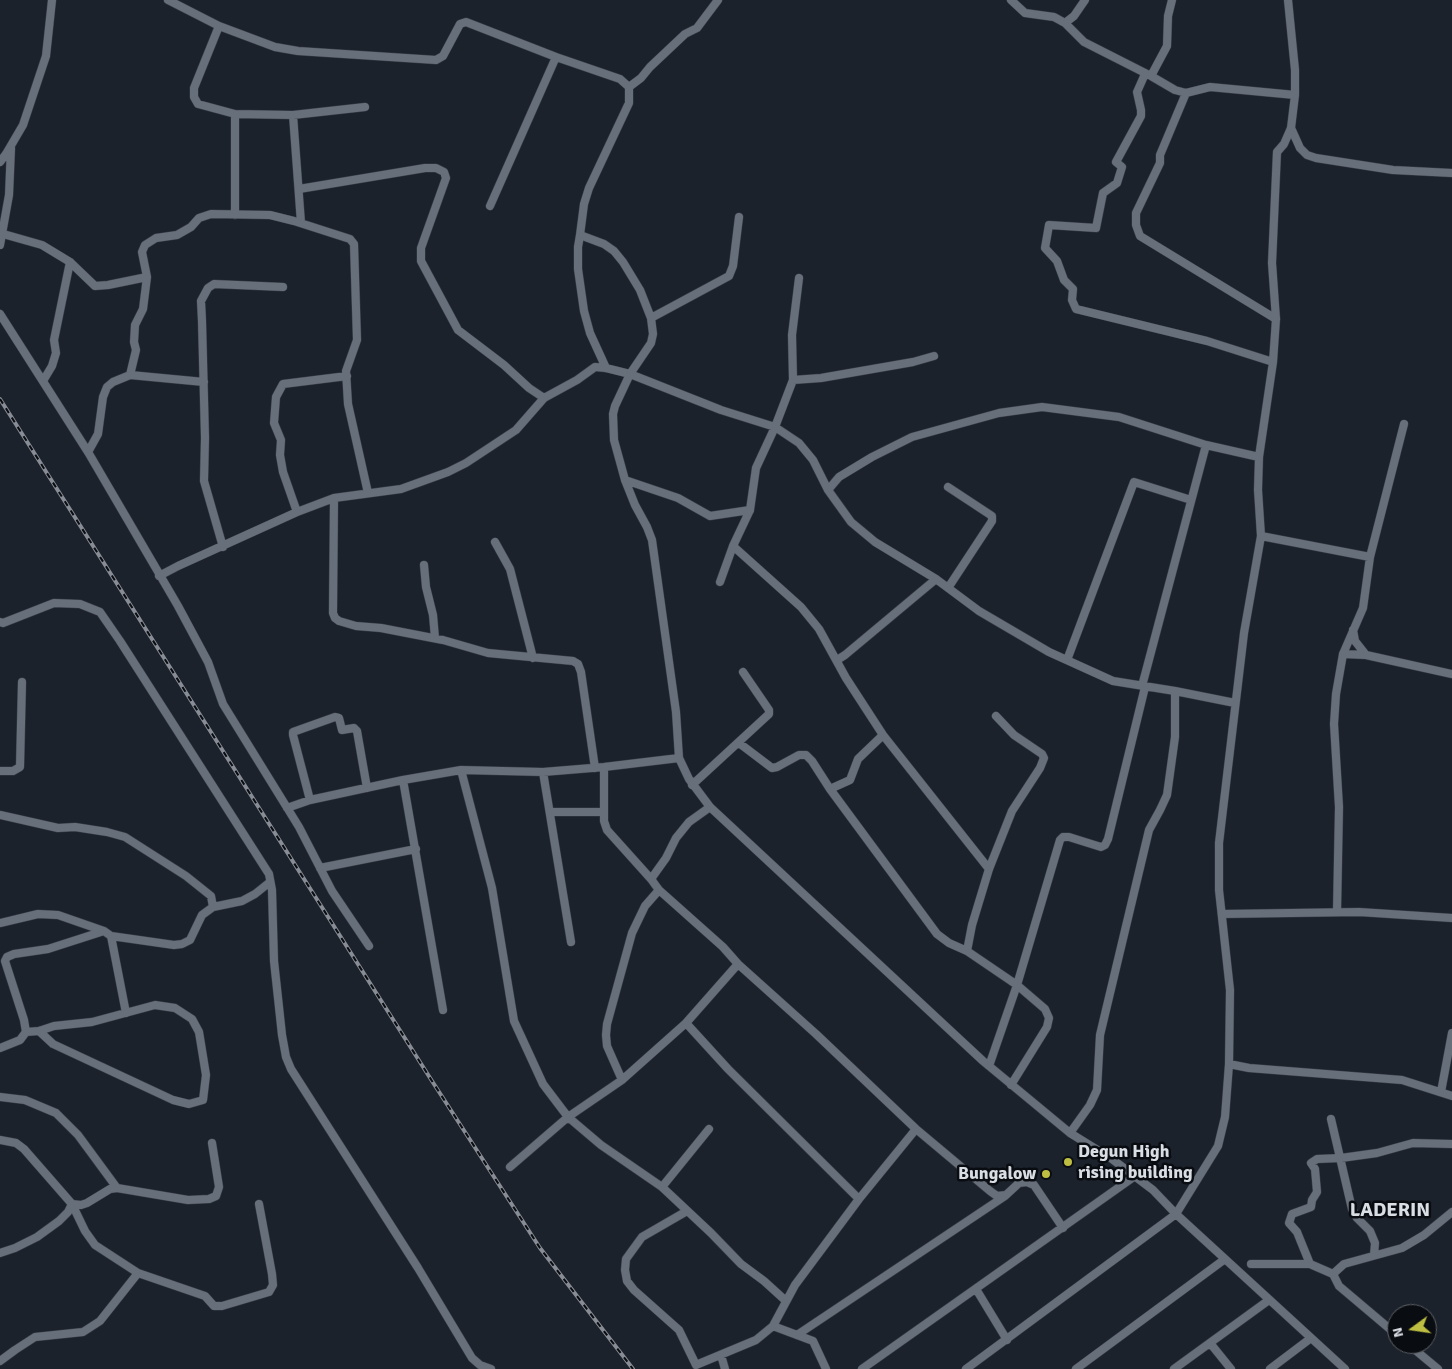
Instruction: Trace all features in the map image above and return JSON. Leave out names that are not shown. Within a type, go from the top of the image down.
[{"type":"street","points":[[0,162],[23,125],[46,56],[52,0]]},
{"type":"street","points":[[168,0],[219,26],[275,47],[298,51],[436,60],[443,56],[460,24],[466,22],[556,57],[620,79],[629,87],[629,103],[589,188],[584,204],[578,247],[578,269],[584,311],[590,333],[606,368]]},
{"type":"street","points":[[629,87],[641,78],[685,34],[697,28],[718,0]]},
{"type":"street","points":[[1011,0],[1025,13],[1054,17],[1065,23],[1084,42],[1186,94],[1210,87],[1295,95]]},
{"type":"street","points":[[1065,23],[1074,16],[1085,0]]},
{"type":"street","points":[[1172,0],[1168,16],[1166,46],[1137,92],[1141,116],[1116,162],[1122,167],[1117,183],[1103,193],[1096,228],[1049,224],[1046,248],[1057,261],[1064,280],[1073,289],[1072,300],[1076,309],[1200,339],[1273,362]]},
{"type":"street","points":[[966,1369],[1176,1214],[1218,1146],[1225,1118],[1229,1064],[1230,990],[1219,890],[1219,843],[1244,633],[1261,536],[1258,490],[1259,457],[1273,362],[1276,319],[1272,263],[1277,152],[1284,144],[1291,128],[1295,95],[1296,70],[1288,0]]},
{"type":"street","points":[[219,26],[194,88],[194,97],[198,104],[235,114],[293,115],[366,107]]},
{"type":"street","points":[[490,206],[556,57]]},
{"type":"street","points":[[1186,94],[1160,155],[1160,163],[1136,213],[1136,225],[1140,236],[1276,319]]},
{"type":"street","points":[[235,114],[235,215]]},
{"type":"street","points":[[293,115],[302,223]]},
{"type":"street","points":[[1291,128],[1300,148],[1307,155],[1316,158],[1393,170],[1452,173]]},
{"type":"street","points":[[0,245],[10,195],[11,146]]},
{"type":"street","points":[[299,188],[425,168],[436,168],[444,172],[446,178],[421,248],[421,261],[458,330],[544,398]]},
{"type":"street","points":[[130,375],[136,350],[134,342],[135,325],[143,309],[147,277],[142,252],[145,245],[156,238],[177,235],[191,227],[199,218],[211,214],[270,215],[344,236],[354,244],[357,340],[346,371],[348,404],[368,493]]},
{"type":"street","points":[[651,318],[729,276],[733,266],[739,217]]},
{"type":"street","points":[[2,233],[42,245],[70,262],[95,286],[108,286],[147,277]]},
{"type":"street","points":[[580,235],[604,244],[623,262],[640,290],[651,318],[653,334],[651,343],[630,374],[614,406],[614,440],[625,480],[652,540],[676,712],[678,758],[692,785],[710,807],[988,1066],[1070,1133],[1112,1158],[1153,1190],[1176,1214],[1345,1369]]},
{"type":"street","points":[[43,381],[52,366],[56,353],[54,340],[70,262]]},
{"type":"street","points":[[720,582],[733,546],[750,510],[756,468],[775,427],[793,380],[792,335],[799,278]]},
{"type":"street","points":[[223,547],[204,481],[204,382],[201,301],[208,288],[214,284],[283,287]]},
{"type":"street","points":[[0,314],[88,452],[178,606],[208,662],[222,704],[287,808],[332,891],[369,946]]},
{"type":"street","points":[[793,380],[821,378],[913,362],[934,356]]},
{"type":"street","points":[[159,576],[297,512],[334,498],[402,489],[466,464],[516,430],[544,398],[577,380],[594,367],[606,368],[630,374],[721,410],[775,427],[799,443],[813,460],[828,490],[851,522],[874,542],[936,579],[979,611],[1049,652],[1113,681],[1235,703]]},
{"type":"street","points":[[88,452],[98,434],[103,397],[107,387],[113,382],[130,375],[204,382]]},
{"type":"street","points":[[297,512],[283,472],[280,455],[281,440],[274,423],[276,397],[283,384],[347,376]]},
{"type":"street","points":[[828,490],[840,477],[872,457],[912,437],[998,413],[1042,407],[1119,417],[1206,445],[1259,457]]},
{"type":"street","points":[[1337,912],[1339,807],[1334,724],[1336,694],[1343,654],[1363,608],[1370,557],[1404,424]]},
{"type":"street","points":[[988,1066],[1016,985],[1060,840],[1063,837],[1069,837],[1101,847],[1105,845],[1108,839],[1144,686],[1206,445]]},
{"type":"street","points":[[625,480],[678,498],[710,516],[750,510]]},
{"type":"street","points":[[1067,660],[1134,482],[1191,500]]},
{"type":"street","points":[[948,487],[992,516],[992,521],[948,588]]},
{"type":"street","points":[[334,498],[333,613],[335,618],[356,626],[381,628],[435,638],[488,653],[573,661],[578,664],[581,672],[595,768]]},
{"type":"street","points":[[1261,536],[1370,557]]},
{"type":"street","points":[[495,542],[510,569],[533,658]]},
{"type":"street","points":[[733,546],[802,608],[819,629],[846,678],[883,735],[989,869]]},
{"type":"street","points":[[424,565],[435,638]]},
{"type":"street","points":[[837,660],[936,579]]},
{"type":"street","points":[[1,626],[54,603],[80,604],[100,612],[120,641],[269,874],[274,961],[282,1035],[286,1057],[292,1070],[418,1268],[472,1358],[480,1365],[491,1369]]},
{"type":"street","points":[[1353,630],[1355,641],[1366,655]]},
{"type":"street","points":[[1343,654],[1366,655],[1452,674]]},
{"type":"street","points":[[692,785],[769,714],[769,710],[743,672]]},
{"type":"street","points":[[0,771],[13,771],[20,767],[22,682]]},
{"type":"street","points":[[1070,1133],[1090,1105],[1097,1090],[1100,1035],[1150,830],[1166,794],[1175,736],[1175,691]]},
{"type":"street","points":[[966,951],[989,869],[1012,811],[1040,768],[1044,758],[1042,754],[1014,735],[996,716]]},
{"type":"street","points":[[310,800],[293,732],[334,717],[339,718],[342,730],[354,728],[357,731],[367,788]]},
{"type":"street","points":[[830,789],[850,780],[858,759],[883,735]]},
{"type":"street","points":[[739,743],[772,768],[800,755],[806,756],[812,761],[830,789],[937,934],[1016,985],[1045,1009],[1049,1018],[1047,1028],[1012,1085]]},
{"type":"street","points":[[287,808],[310,800],[462,770],[543,772],[678,758]]},
{"type":"street","points":[[604,767],[603,812],[607,830],[659,890],[723,947],[738,964],[816,1034],[916,1129],[990,1192],[997,1196],[1006,1195]]},
{"type":"street","points":[[462,770],[492,888],[514,1021],[543,1084],[568,1117],[601,1145],[662,1187],[741,1264],[786,1301]]},
{"type":"street","points":[[543,772],[571,942]]},
{"type":"street","points":[[404,780],[443,1010]]},
{"type":"street","points":[[651,879],[689,822],[710,807]]},
{"type":"street","points":[[551,812],[603,812]]},
{"type":"street","points":[[0,815],[58,828],[75,827],[126,837],[186,876],[211,896],[212,907]]},
{"type":"street","points":[[320,868],[416,849]]},
{"type":"street","points":[[0,923],[38,914],[58,915],[108,933],[174,945],[182,944],[190,940],[202,915],[212,907],[242,901],[255,894],[270,882]]},
{"type":"street","points":[[622,1080],[607,1046],[607,1024],[632,932],[645,906],[659,890]]},
{"type":"street","points":[[1222,914],[1359,912],[1452,918]]},
{"type":"street","points":[[108,933],[126,1013]]},
{"type":"street","points":[[0,1048],[20,1040],[26,1032],[5,961],[7,957],[14,954],[48,949],[108,933]]},
{"type":"street","points":[[510,1167],[568,1117],[622,1080],[686,1023],[738,964]]},
{"type":"street","points":[[26,1032],[39,1031],[54,1026],[92,1022],[155,1005],[175,1008],[192,1019],[199,1032],[205,1061],[203,1100],[189,1104],[173,1100],[53,1044],[39,1031]]},
{"type":"street","points":[[686,1023],[728,1070],[859,1200]]},
{"type":"street","points":[[1441,1092],[1452,1033]]},
{"type":"street","points":[[1229,1064],[1249,1068],[1402,1080],[1452,1096]]},
{"type":"street","points":[[0,1097],[25,1100],[56,1113],[78,1135],[117,1188]]},
{"type":"street","points":[[1331,1119],[1352,1208],[1357,1218],[1370,1231],[1375,1243],[1374,1255]]},
{"type":"street","points":[[662,1187],[708,1129]]},
{"type":"street","points":[[687,1210],[642,1237],[626,1260],[625,1270],[628,1281],[634,1290],[679,1330],[696,1365],[756,1340],[773,1326],[795,1285],[859,1200],[916,1129]]},
{"type":"street","points":[[0,1140],[16,1143],[24,1149],[72,1204],[85,1231],[96,1245],[138,1273],[205,1296],[214,1306],[222,1306],[269,1292],[273,1285],[259,1204]]},
{"type":"street","points":[[72,1204],[81,1205],[87,1203],[110,1189],[117,1188],[188,1200],[209,1199],[216,1196],[219,1187],[212,1143]]},
{"type":"street","points":[[1310,1264],[1297,1232],[1290,1223],[1292,1214],[1311,1206],[1317,1192],[1315,1169],[1311,1162],[1317,1159],[1377,1153],[1413,1143],[1452,1144]]},
{"type":"street","points":[[862,1369],[1135,1176]]},
{"type":"street","points":[[797,1335],[1006,1195],[1019,1183],[1027,1182],[1034,1185],[1063,1228]]},
{"type":"street","points":[[0,1253],[37,1237],[60,1221],[72,1204]]},
{"type":"street","points":[[1333,1274],[1344,1264],[1402,1248],[1424,1235],[1452,1212]]},
{"type":"street","points":[[1076,1369],[1225,1259]]},
{"type":"street","points":[[1251,1264],[1310,1264],[1333,1274],[1339,1286],[1387,1327]]},
{"type":"street","points":[[0,1362],[35,1337],[83,1332],[100,1321],[138,1273]]},
{"type":"street","points":[[976,1289],[1007,1340]]},
{"type":"street","points":[[1174,1369],[1269,1300]]},
{"type":"street","points":[[773,1326],[813,1341],[826,1369]]},
{"type":"street","points":[[1270,1369],[1311,1338]]},
{"type":"street","points":[[1210,1343],[1231,1369]]},
{"type":"street","points":[[1420,1354],[1438,1369]]},
{"type":"street","points":[[721,1355],[725,1369]]},
{"type":"railway","points":[[0,399],[432,1081],[540,1248],[633,1369]]},
{"type":"place","name":"Degun High rising building","points":[[1068,1162]]},
{"type":"place","name":"Bungalow","points":[[1046,1174]]},
{"type":"district","name":"LADERIN","points":[[1390,1211]]}]
